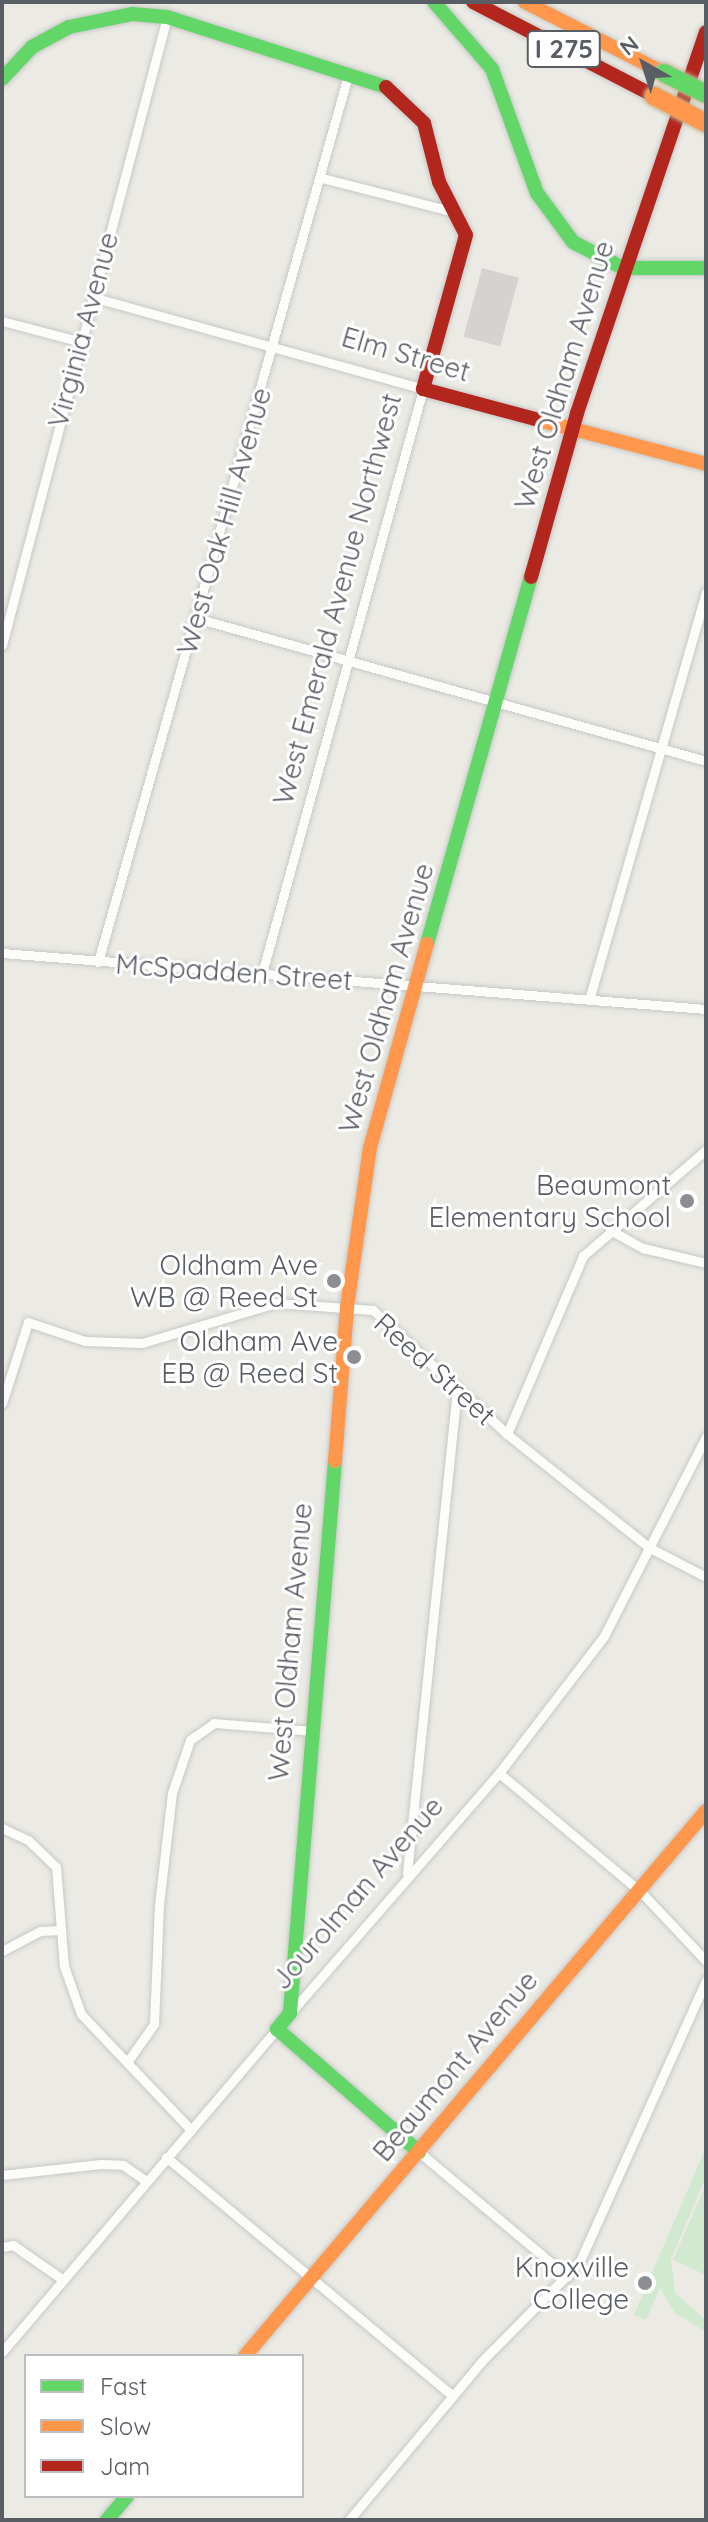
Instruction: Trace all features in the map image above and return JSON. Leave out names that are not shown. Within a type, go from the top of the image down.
[{"type":"main road","points":[[434,2],[492,69],[537,193],[554,221],[573,242],[623,268],[706,268]]},
{"type":"main road","name":"I 275","points":[[473,2],[706,123]]},
{"type":"main road","name":"I 275","points":[[525,2],[706,94]]},
{"type":"main road","points":[[2,79],[32,47],[69,27],[100,17],[167,17],[347,79],[395,90],[424,123],[439,182],[458,213]]},
{"type":"main road","name":"West Oldham Avenue","points":[[290,2013],[347,1307],[370,1148],[420,985],[573,428],[623,268],[706,32]]},
{"type":"main road","name":"West Emerald Avenue Northwest","points":[[423,389],[466,235],[458,213]]},
{"type":"main road","name":"Elm Street","points":[[423,389],[706,464]]},
{"type":"main road","name":"Beaumont Avenue","points":[[247,2354],[641,1892],[706,1811]]},
{"type":"main road","name":"Jourolman Avenue","points":[[277,2029],[290,2013]]},
{"type":"main road","points":[[277,2029],[419,2152]]},
{"type":"main road","points":[[107,2520],[125,2498]]},
{"type":"street","name":"Virginia Avenue","points":[[2,645],[78,341],[167,17]]},
{"type":"street","name":"West Oak Hill Avenue","points":[[98,962],[322,178],[347,79]]},
{"type":"street","points":[[322,178],[458,213]]},
{"type":"street","name":"Elm Street","points":[[92,297],[423,389]]},
{"type":"street","points":[[2,321],[78,341]]},
{"type":"street","name":"West Emerald Avenue Northwest","points":[[261,977],[423,389]]},
{"type":"street","points":[[589,1000],[706,592]]},
{"type":"street","points":[[196,618],[498,707],[706,761]]},
{"type":"street","name":"McSpadden Street","points":[[2,953],[261,977],[420,985],[706,1009]]},
{"type":"street","points":[[507,1434],[583,1256],[706,1150]]},
{"type":"street","points":[[610,1230],[643,1248],[706,1263]]},
{"type":"street","name":"Reed Street","points":[[2,1403],[28,1322],[85,1341],[142,1343],[276,1303],[373,1310],[507,1434],[650,1548],[706,1577]]},
{"type":"street","points":[[407,1873],[457,1391]]},
{"type":"street","name":"Jourolman Avenue","points":[[290,2013],[407,1873],[499,1773],[604,1636],[706,1437]]},
{"type":"street","points":[[128,2061],[154,2024],[172,1793],[190,1740],[214,1723],[311,1731]]},
{"type":"street","points":[[499,1773],[641,1892],[706,1961]]},
{"type":"street","points":[[2,1828],[28,1840],[56,1867],[70,1994],[101,2039],[128,2061],[189,2128]]},
{"type":"street","points":[[2,1951],[40,1931],[61,1930]]},
{"type":"street","points":[[349,2520],[453,2396],[568,2277],[605,2214],[706,1980]]},
{"type":"street","name":"Jourolman Avenue","points":[[2,2352],[189,2128],[277,2029]]},
{"type":"street","points":[[419,2152],[568,2277]]},
{"type":"street","points":[[166,2157],[313,2274],[453,2396]]},
{"type":"street","points":[[2,2175],[100,2164],[123,2165],[146,2181]]},
{"type":"street","points":[[2,2247],[13,2245],[62,2279]]},
{"type":"green space","points":[[706,2147],[706,2177],[671,2259],[675,2293],[706,2320],[706,2332],[675,2313],[660,2288],[646,2320],[634,2315]]},
{"type":"green space","points":[[706,2184],[706,2275],[673,2260]]},
{"type":"building","points":[[482,268],[519,278],[500,346],[464,337]]},
{"type":"traffic: fast","points":[[434,2],[492,69],[537,193],[573,242],[623,268],[706,268]]},
{"type":"traffic: fast","points":[[2,79],[32,47],[69,27],[132,14],[167,17],[386,87]]},
{"type":"traffic: fast","points":[[664,73],[706,94]]},
{"type":"traffic: fast","points":[[427,944],[531,577]]},
{"type":"traffic: fast","points":[[335,1461],[290,2013],[277,2029],[419,2152]]},
{"type":"traffic: fast","points":[[107,2520],[125,2498]]},
{"type":"traffic: slow","points":[[525,2],[664,73]]},
{"type":"traffic: slow","points":[[654,96],[706,123]]},
{"type":"traffic: slow","points":[[535,419],[706,464]]},
{"type":"traffic: slow","points":[[335,1461],[347,1307],[370,1148],[427,944]]},
{"type":"traffic: slow","points":[[247,2354],[706,1811]]},
{"type":"traffic: jam","points":[[473,2],[654,96]]},
{"type":"traffic: jam","points":[[531,577],[577,413],[706,32]]},
{"type":"traffic: jam","points":[[386,87],[424,123],[439,182],[466,235],[423,389],[535,419]]},
{"type":"place","name":"Beaumont Elementary School","points":[[687,1201]]},
{"type":"place","name":"Oldham Ave WB @ Reed St","points":[[334,1281]]},
{"type":"place","name":"Oldham Ave EB @ Reed St","points":[[354,1357]]},
{"type":"place","name":"Knoxville College","points":[[645,2283]]}]
